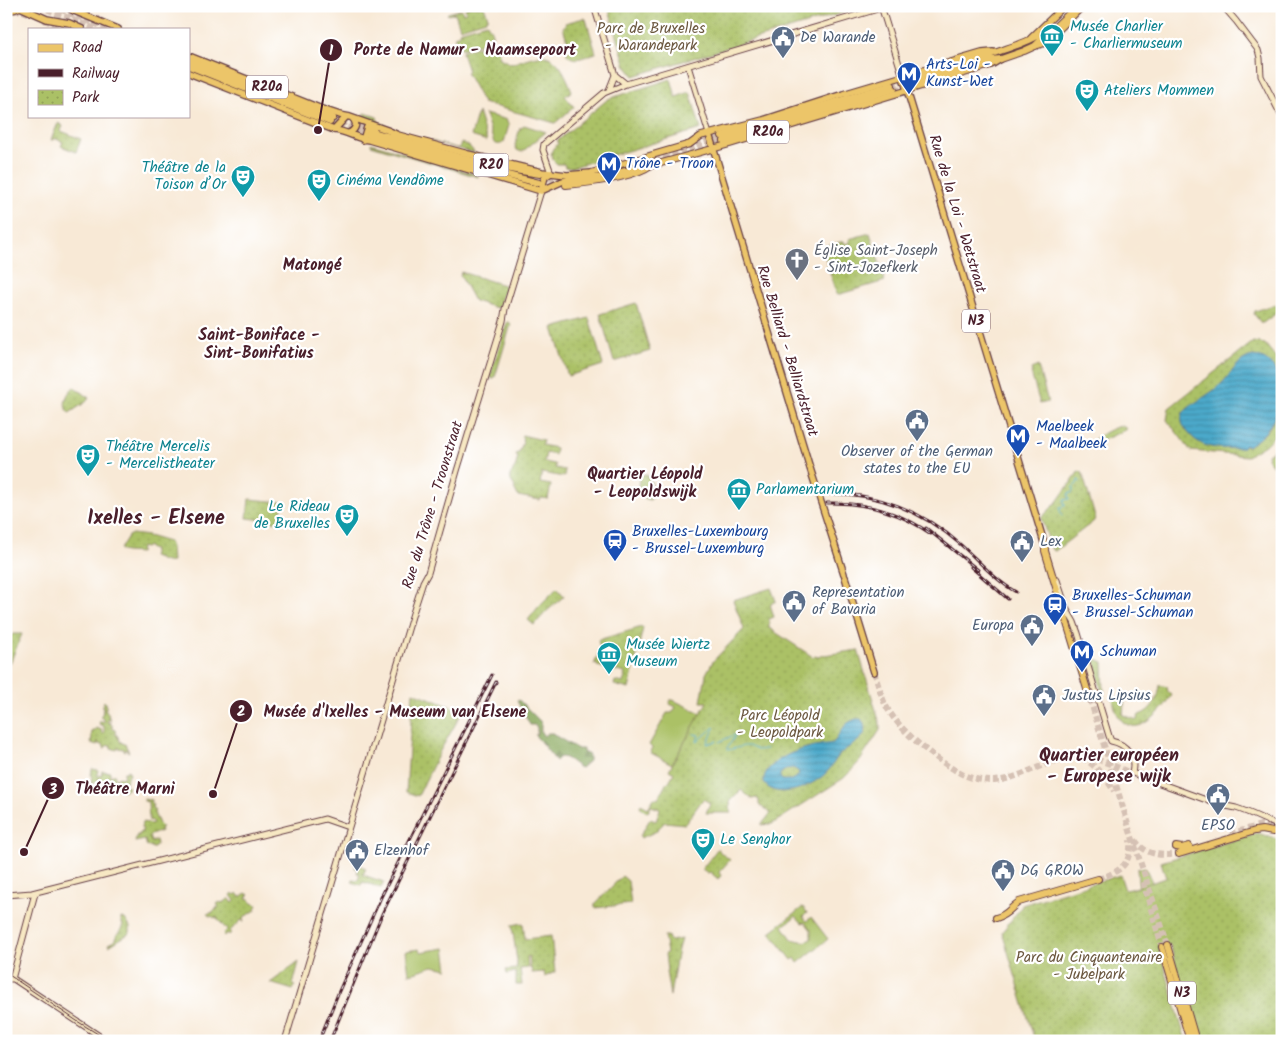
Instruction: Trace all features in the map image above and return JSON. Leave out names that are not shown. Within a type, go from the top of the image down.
[{"type":"highway","points":[[1071,6],[1038,36],[984,58],[916,80],[990,60],[1001,59],[1035,46],[1077,6]]},
{"type":"highway","points":[[190,61],[247,87]]},
{"type":"highway","points":[[190,66],[332,120]]},
{"type":"highway","points":[[893,87],[812,114],[723,138],[802,112],[893,87]]},
{"type":"highway","points":[[783,114],[802,112],[817,103]]},
{"type":"highway","points":[[803,121],[812,114],[823,115]]},
{"type":"highway","name":"R20","points":[[367,135],[501,173],[539,179],[512,170],[442,155]]},
{"type":"highway","points":[[566,185],[616,177],[645,169],[651,165]]},
{"type":"highway","points":[[1045,546],[1090,699]]},
{"type":"highway","points":[[1230,834],[1178,850],[1255,831],[1273,832]]},
{"type":"highway","points":[[996,918],[1006,915],[1019,902],[1098,879]]},
{"type":"highway","name":"N3","points":[[1190,1041],[1165,946],[1196,1041]]},
{"type":"main road","points":[[65,6],[74,12],[115,28]]},
{"type":"main road","points":[[594,6],[615,75],[626,84]]},
{"type":"main road","points":[[1030,39],[1064,6]]},
{"type":"main road","points":[[1035,46],[1045,42],[1084,6]]},
{"type":"main road","points":[[1223,6],[1258,50],[1261,76],[1282,117]]},
{"type":"main road","points":[[8,12],[20,7],[46,19],[69,23],[80,28]]},
{"type":"main road","points":[[398,135],[368,127],[366,129],[369,140],[541,191],[545,177],[551,173],[543,150],[544,144],[604,92],[881,7]]},
{"type":"main road","name":"Rue de la Loi - Wetstraat","points":[[881,7],[1039,529],[1048,550],[1067,610],[1074,622],[1111,741],[1124,746],[1130,753],[1133,762],[1132,773],[1220,805],[1233,807],[1282,827]]},
{"type":"main road","name":"R20a","points":[[190,56],[322,109],[398,135],[468,154],[567,175],[591,173],[690,144],[701,136],[783,114],[982,53],[999,52]]},
{"type":"main road","name":"R20a","points":[[541,191],[563,181],[601,177],[713,148],[992,65],[1001,59]]},
{"type":"main road","points":[[688,66],[709,134]]},
{"type":"main road","points":[[228,71],[247,87],[285,110]]},
{"type":"main road","name":"R20a","points":[[190,72],[336,129]]},
{"type":"main road","points":[[609,90],[615,75]]},
{"type":"main road","points":[[247,87],[267,87]]},
{"type":"main road","points":[[336,129],[349,117],[355,121],[356,126],[350,133]]},
{"type":"main road","points":[[336,129],[367,135]]},
{"type":"main road","name":"Rue Belliard - Belliardstraat","points":[[709,134],[874,672]]},
{"type":"main road","points":[[424,142],[459,168]]},
{"type":"main road","points":[[421,156],[468,154]]},
{"type":"main road","name":"Rue du Trône - Troonstraat","points":[[285,1041],[418,597],[429,570],[541,191]]},
{"type":"main road","points":[[6,895],[36,892],[325,819],[348,827]]},
{"type":"main road","points":[[36,892],[9,978],[107,1041]]},
{"type":"green space","points":[[484,6],[488,17],[486,20],[460,28],[455,13],[447,14],[462,9],[463,13],[466,12],[465,8]]},
{"type":"green space","name":"Parc de Bruxelles - Warandepark","points":[[608,6],[804,6],[805,9],[814,6],[865,6],[634,76],[626,66]]},
{"type":"green space","points":[[586,19],[596,53],[576,59],[566,53],[569,51],[567,49],[569,47],[563,27],[566,25],[565,23]]},
{"type":"green space","points":[[487,23],[491,29],[492,40],[462,49],[461,47],[458,48],[454,36],[460,34],[459,31]]},
{"type":"green space","points":[[493,42],[496,44],[500,58],[511,64],[538,56],[551,58],[556,62],[564,73],[572,91],[565,96],[574,107],[555,123],[483,103],[466,72],[468,71],[462,53],[463,51]]},
{"type":"green space","points":[[671,79],[676,97],[690,92],[701,129],[570,168],[565,167],[564,164],[557,164],[552,159],[551,152],[558,144],[557,141],[608,99]]},
{"type":"green space","points":[[478,112],[487,141],[471,136]]},
{"type":"green space","points":[[365,113],[377,117],[380,123],[440,144],[404,134],[364,118]]},
{"type":"green space","points":[[485,114],[507,120],[509,125],[504,142],[501,144],[494,143]]},
{"type":"green space","points":[[58,123],[63,126],[61,131],[81,139],[76,152],[61,146],[63,142],[54,138],[51,140]]},
{"type":"green space","points":[[524,125],[546,132],[522,152],[517,150],[515,145],[520,128]]},
{"type":"green space","points":[[371,143],[478,175],[478,177],[371,145]]},
{"type":"green space","points":[[461,143],[468,145],[475,153],[459,149]]},
{"type":"green space","points":[[870,233],[885,281],[837,295],[822,247],[844,241],[845,244],[850,243],[849,239]]},
{"type":"green space","points":[[461,272],[504,285],[499,306],[497,308],[474,301],[460,275]]},
{"type":"green space","points":[[636,303],[650,351],[614,362],[600,314]]},
{"type":"green space","points":[[1277,304],[1281,310],[1263,323],[1254,314],[1255,311]]},
{"type":"green space","points":[[589,318],[603,365],[568,376],[553,328]]},
{"type":"green space","points":[[507,322],[511,324],[495,377],[492,379],[490,376]]},
{"type":"green space","points":[[1253,342],[1265,344],[1282,365],[1282,422],[1280,430],[1265,445],[1247,456],[1191,451],[1167,420],[1169,408]],"holes":[[[1253,356],[1262,359],[1280,378],[1280,399],[1274,420],[1267,431],[1248,446],[1211,447],[1200,443],[1184,427],[1183,413],[1221,385],[1241,361]]]},
{"type":"green space","points":[[1038,366],[1048,402],[1040,404],[1031,373],[1031,369]]},
{"type":"green space","points":[[74,387],[89,398],[69,413],[65,403],[69,392]]},
{"type":"green space","points":[[1122,426],[1127,429],[1088,447],[1087,445],[1103,433]]},
{"type":"green space","points":[[522,435],[543,440],[542,445],[556,448],[555,455],[546,453],[544,462],[555,464],[555,468],[565,470],[564,477],[542,473],[540,483],[551,485],[548,499],[541,498],[540,500],[518,496],[511,481],[510,475],[515,468],[518,457],[516,456],[523,442]]},
{"type":"green space","points":[[1275,449],[1282,455],[1282,478],[1267,458],[1268,454]]},
{"type":"green space","points":[[1079,471],[1082,472],[1095,517],[1094,521],[1055,551],[1052,550],[1041,518],[1056,503]]},
{"type":"green space","points":[[644,474],[650,479],[654,492],[650,500],[643,497],[639,491],[640,476]]},
{"type":"green space","points":[[249,499],[282,502],[281,522],[247,518]]},
{"type":"green space","points":[[132,534],[169,542],[172,562],[152,557],[154,550],[148,546],[145,548],[141,547],[140,553],[121,551],[120,549],[128,536]]},
{"type":"green space","points":[[557,588],[564,596],[534,625],[528,620]]},
{"type":"green space","name":"Parc Léopold - Leopoldpark","points":[[771,588],[776,601],[770,604],[774,617],[769,619],[769,628],[813,657],[858,650],[880,724],[880,730],[860,761],[844,778],[772,824],[761,825],[771,813],[759,805],[759,800],[756,798],[752,799],[741,790],[730,802],[731,813],[706,813],[710,803],[703,799],[685,824],[665,822],[655,832],[641,838],[640,836],[650,819],[656,821],[660,809],[651,806],[648,812],[640,806],[641,804],[648,808],[654,798],[658,799],[674,773],[669,770],[707,702],[701,702],[706,674],[713,661],[744,629],[733,600]]},
{"type":"green space","points":[[642,627],[629,689],[614,685],[615,681],[623,683],[626,678],[624,677],[625,673],[597,666],[597,663],[594,665],[600,649],[598,640]]},
{"type":"green space","points":[[13,634],[22,634],[6,673],[6,640]]},
{"type":"green space","points":[[1094,658],[1103,662],[1104,694],[1102,694]]},
{"type":"green space","points":[[1160,685],[1167,687],[1168,692],[1172,695],[1157,715],[1139,726],[1127,724],[1122,720],[1118,715],[1113,698],[1125,697],[1123,715],[1137,720],[1139,715],[1148,710],[1154,703]]},
{"type":"green space","points":[[413,692],[463,711],[440,751],[418,796],[406,792]]},
{"type":"green space","points":[[519,700],[541,722],[541,732],[544,736],[548,733],[553,733],[578,749],[583,749],[583,752],[589,755],[589,761],[581,768],[563,757],[556,761],[535,735],[537,727],[530,725],[517,701]]},
{"type":"green space","points":[[670,700],[701,713],[672,764],[651,753],[652,748],[649,745],[667,713],[672,713],[676,707],[670,704]]},
{"type":"green space","points":[[104,701],[107,704],[105,708],[108,717],[111,719],[107,721],[113,726],[111,728],[115,730],[121,743],[125,744],[129,752],[127,749],[124,751],[124,749],[118,748],[117,750],[111,748],[111,745],[104,748],[104,745],[98,744],[98,741],[97,745],[91,743],[92,730],[96,728],[104,733],[104,726],[99,724],[100,721],[104,722],[104,719],[100,717],[104,708],[102,707]]},
{"type":"green space","points":[[92,769],[98,770],[97,775],[101,776],[102,771],[110,772],[111,777],[115,775],[115,779],[117,777],[123,778],[124,772],[129,771],[130,775],[128,775],[125,785],[128,786],[128,789],[125,791],[119,788],[116,789],[117,787],[113,786],[114,784],[107,783],[108,780],[105,785],[101,785],[99,783],[100,778],[98,782],[91,783]]},
{"type":"green space","points":[[144,799],[152,800],[150,801],[153,806],[151,807],[155,811],[155,819],[157,819],[162,827],[160,828],[161,831],[149,836],[151,842],[156,840],[157,844],[154,848],[151,846],[147,847],[145,840],[135,842],[137,835],[140,835],[142,832],[142,822],[153,823],[151,820],[149,821],[148,802],[144,801]]},
{"type":"green space","name":"Parc du Cinquantenaire - Jubelpark","points":[[1258,833],[1282,841],[1282,1041],[1199,1041],[1170,945],[1159,948],[1186,1041],[1035,1041],[1002,932],[1022,905],[1120,875],[1125,890],[1131,889],[1166,878],[1161,862]]},
{"type":"green space","points":[[718,848],[730,860],[719,872],[721,876],[718,879],[710,872],[708,873],[702,869]]},
{"type":"green space","points":[[356,864],[366,868],[363,875],[384,882],[381,888],[363,882],[361,885],[352,882],[353,879],[358,880],[360,874],[357,873],[358,869],[355,868]]},
{"type":"green space","points":[[1145,867],[1154,886],[1139,890],[1137,869]]},
{"type":"green space","points":[[622,876],[628,881],[631,904],[595,908],[595,904]]},
{"type":"green space","points":[[233,893],[235,895],[237,893],[240,897],[246,893],[248,894],[246,898],[249,898],[257,906],[256,910],[244,917],[244,921],[241,920],[230,931],[229,935],[227,933],[225,936],[223,934],[227,930],[216,917],[211,917],[207,914],[217,910],[216,908],[219,907],[217,904],[229,898],[233,903],[235,901],[231,895]]},
{"type":"green space","points":[[803,907],[807,913],[803,917],[807,921],[811,917],[828,939],[798,963],[795,958],[792,960],[770,932]],"holes":[[[796,916],[802,923],[805,922],[811,930],[811,939],[805,942],[792,939],[783,926]]]},
{"type":"green space","points":[[121,918],[125,919],[130,927],[130,933],[109,946],[108,944],[114,941],[123,925]]},
{"type":"green space","points":[[523,923],[525,939],[551,936],[555,972],[545,977],[544,972],[532,973],[531,968],[529,968],[529,956],[527,957],[528,968],[520,969],[522,985],[516,985],[516,972],[507,974],[506,970],[516,969],[517,962],[512,925]]},
{"type":"green space","points":[[664,936],[668,936],[671,941],[681,939],[670,996],[666,971],[665,954],[667,953]]},
{"type":"green space","points":[[445,948],[448,969],[433,966],[409,974],[406,951],[419,949],[420,952]]},
{"type":"green space","points":[[299,962],[293,990],[270,983]]},
{"type":"water","points":[[1253,356],[1262,358],[1271,365],[1280,382],[1281,398],[1273,421],[1259,438],[1248,446],[1245,444],[1240,448],[1218,448],[1198,442],[1184,427],[1183,413],[1217,388],[1243,360]]},
{"type":"water","points":[[861,719],[866,730],[864,735],[841,753],[827,772],[813,783],[796,790],[779,792],[772,790],[764,782],[767,771],[780,759],[806,748],[833,743],[847,723]],"holes":[[[793,768],[798,771],[798,776],[791,780],[782,780],[780,777],[780,774],[786,769]]]},
{"type":"waterway","points":[[1062,516],[1060,507],[1065,506],[1064,500],[1069,499],[1068,494],[1073,492],[1073,487],[1077,484],[1078,480],[1080,482]]},
{"type":"waterway","points":[[694,734],[699,735],[697,742],[714,727],[707,744],[717,741]]},
{"type":"waterway","points":[[719,742],[734,735],[727,748],[728,750],[744,746],[757,750],[766,749]]},
{"type":"tunnel","points":[[39,6],[94,28]]},
{"type":"tunnel","points":[[52,6],[106,28]]},
{"type":"tunnel","points":[[6,16],[11,12],[17,11],[28,13]]},
{"type":"tunnel","points":[[44,20],[64,28]]},
{"type":"tunnel","points":[[892,85],[915,78]]},
{"type":"tunnel","points":[[894,89],[916,83]]},
{"type":"tunnel","points":[[333,118],[370,131]]},
{"type":"tunnel","points":[[330,122],[369,135]]},
{"type":"tunnel","points":[[687,146],[722,136]]},
{"type":"tunnel","points":[[637,165],[724,141]]},
{"type":"tunnel","points":[[539,178],[568,179]]},
{"type":"tunnel","points":[[874,672],[885,704],[905,731],[934,756],[967,776],[994,781],[1015,776],[1071,756],[1087,757],[1136,775]]},
{"type":"tunnel","points":[[1090,699],[1130,831],[1168,945]]},
{"type":"tunnel","points":[[1082,758],[1100,772],[1114,791]]},
{"type":"tunnel","points":[[1230,834],[1261,825],[1282,829]]},
{"type":"tunnel","points":[[1098,879],[1123,866],[1129,856],[1130,840]]},
{"type":"tunnel","points":[[1135,840],[1144,849],[1155,854],[1179,854]]},
{"type":"tunnel","points":[[1143,882],[1162,947]]},
{"type":"tram line","points":[[6,10],[8,6]]},
{"type":"tram line","points":[[6,973],[109,1041]]},
{"type":"railway","points":[[824,494],[862,496],[880,500],[914,513],[946,533],[994,576],[1016,592]]},
{"type":"railway","points":[[827,503],[855,504],[882,510],[907,520],[931,534]]},
{"type":"railway","points":[[926,528],[978,570]]},
{"type":"railway","points":[[971,567],[1008,599]]},
{"type":"railway","points":[[319,1041],[382,895],[492,675]]},
{"type":"railway","points":[[330,1041],[382,914],[496,682]]},
{"type":"place","name":"Musée Charlier - Charliermuseum","points":[[1052,57]]},
{"type":"place","name":"De Warande","points":[[783,59]]},
{"type":"place","name":"Arts-Loi - Kunst-Wet","points":[[909,95]]},
{"type":"place","name":"Ateliers Mommen","points":[[1087,112]]},
{"type":"place","name":"Porte de Namur - Naamsepoort","points":[[318,130]]},
{"type":"place","name":"Trône - Troon","points":[[609,185]]},
{"type":"place","name":"Théâtre de la Toison d’Or","points":[[243,198]]},
{"type":"place","name":"Cinéma Vendôme","points":[[319,202]]},
{"type":"place","name":"Église Saint-Joseph - Sint-Jozefkerk","points":[[797,281]]},
{"type":"place","name":"Observer of the German states to the EU","points":[[917,442]]},
{"type":"place","name":"Maelbeek - Maalbeek","points":[[1018,457]]},
{"type":"place","name":"Théâtre Mercelis - Mercelistheater","points":[[88,477]]},
{"type":"place","name":"Parlamentarium","points":[[739,511]]},
{"type":"place","name":"Le Rideau de Bruxelles","points":[[347,537]]},
{"type":"place","name":"Bruxelles-Luxembourg - Brussel-Luxemburg","points":[[615,562]]},
{"type":"place","name":"Lex","points":[[1022,563]]},
{"type":"place","name":"Representation of Bavaria","points":[[794,623]]},
{"type":"place","name":"Bruxelles-Schuman - Brussel-Schuman","points":[[1055,626]]},
{"type":"place","name":"Europa","points":[[1032,647]]},
{"type":"place","name":"Schuman","points":[[1082,673]]},
{"type":"place","name":"Musée Wiertz Museum","points":[[609,675]]},
{"type":"place","name":"Justus Lipsius","points":[[1044,717]]},
{"type":"place","name":"Musée d'Ixelles - Museum van Elsene","points":[[213,794]]},
{"type":"place","name":"EPSO","points":[[1218,816]]},
{"type":"place","name":"Théâtre Marni","points":[[24,852]]},
{"type":"place","name":"Le Senghor","points":[[703,861]]},
{"type":"place","name":"Elzenhof","points":[[357,872]]},
{"type":"place","name":"DG GROW","points":[[1003,892]]},
{"type":"district","name":"Matongé","points":[[312,265]]},
{"type":"district","name":"Saint-Boniface - Sint-Bonifatius","points":[[259,344]]},
{"type":"district","name":"Quartier Léopold - Leopoldswijk","points":[[645,483]]},
{"type":"district","name":"Ixelles - Elsene","points":[[156,519]]},
{"type":"district","name":"Quartier européen - Europese wijk","points":[[1109,766]]}]
